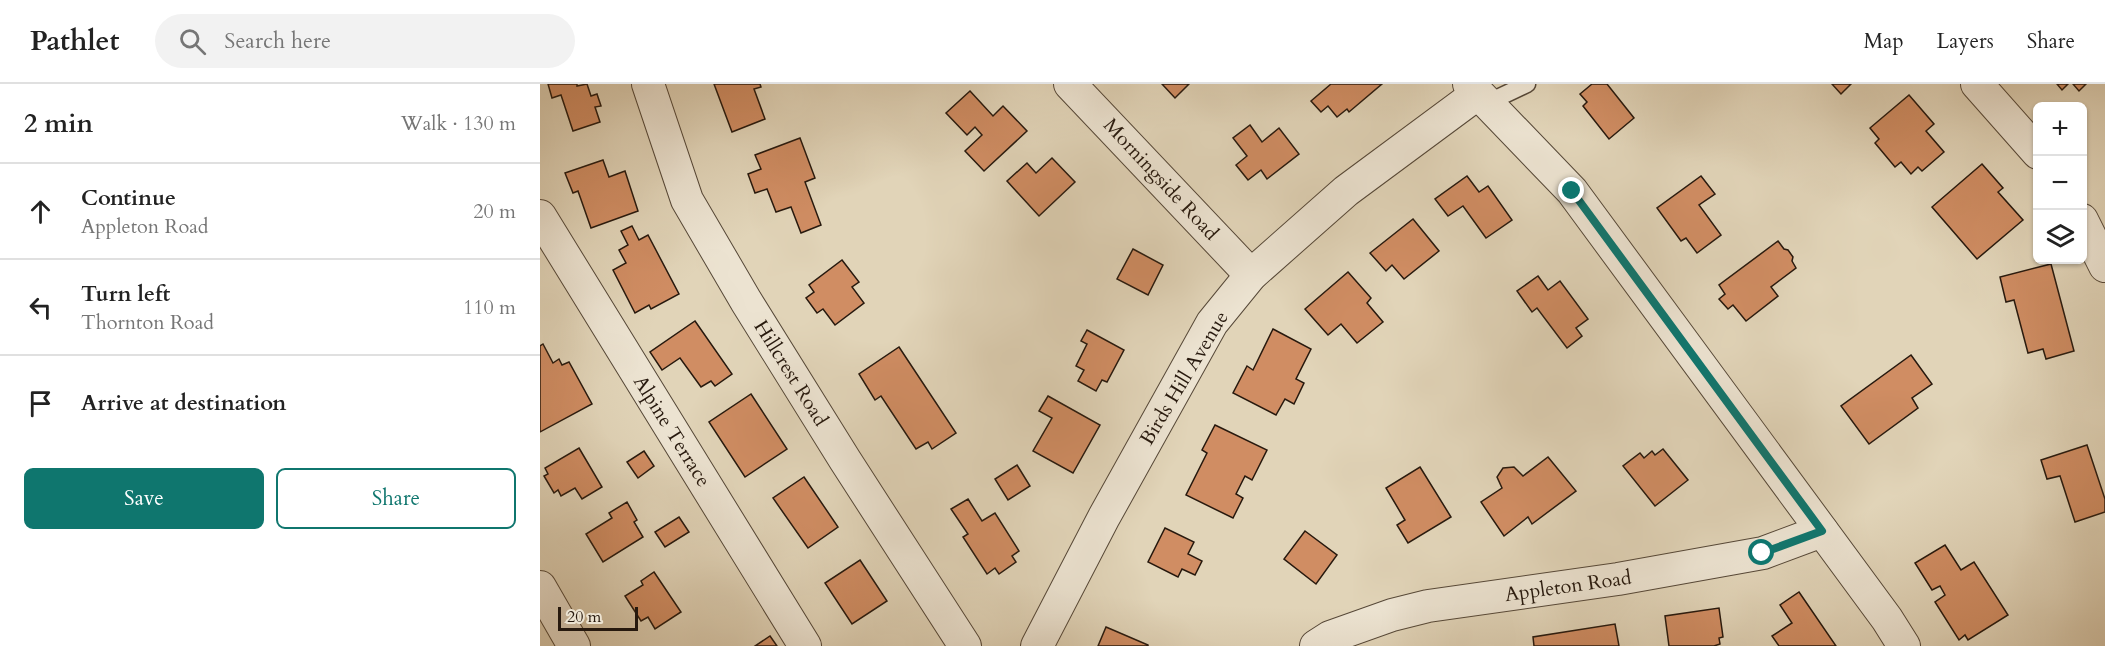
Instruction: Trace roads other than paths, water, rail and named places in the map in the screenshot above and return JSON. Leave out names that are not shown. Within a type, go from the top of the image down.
[{"type":"street","name":"Hillcrest Road","points":[[648,84],[687,200],[746,301],[845,460],[965,646]]},
{"type":"street","name":"Morningside Road","points":[[1070,84],[1251,275]]},
{"type":"street","points":[[1977,84],[2033,148]]},
{"type":"street","name":"Birds Hill Avenue","points":[[1037,646],[1104,518],[1212,323],[1251,275],[1346,191],[1478,94]]},
{"type":"street","points":[[1478,94],[1572,191],[1887,619],[1904,646]]},
{"type":"street","name":"Alpine Terrace","points":[[540,216],[805,646]]},
{"type":"street","points":[[2087,230],[2105,267]]},
{"type":"street","name":"Appleton Road","points":[[1327,643],[1392,615],[1428,606],[1618,579],[1762,553],[1822,531]]},
{"type":"street","points":[[540,587],[574,646]]},
{"type":"lane","points":[[1478,94],[1527,84]]}]
